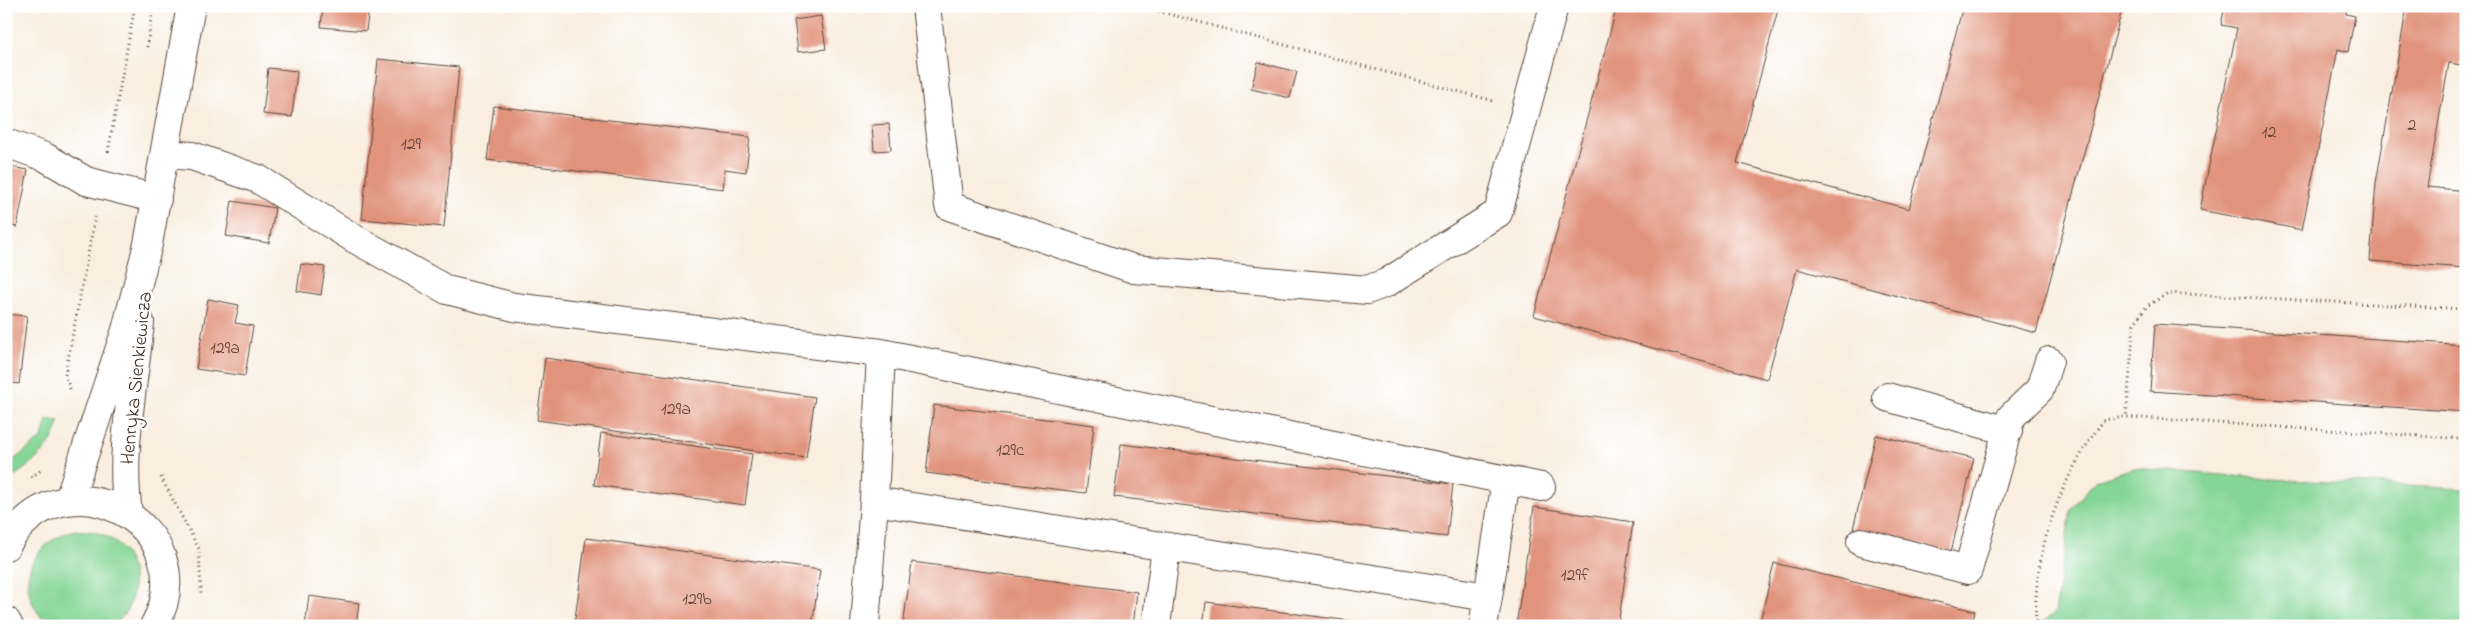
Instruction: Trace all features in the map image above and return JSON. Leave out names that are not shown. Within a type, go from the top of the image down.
[{"type":"street","name":"Henryka Sienkiewicza","points":[[69,500],[126,330],[148,244],[191,6]]},
{"type":"street","points":[[926,6],[949,206],[1134,269],[1367,290],[1386,283],[1498,212],[1554,6]]},
{"type":"street","points":[[6,143],[45,158],[86,181],[157,200]]},
{"type":"street","points":[[165,154],[192,156],[258,179],[355,239],[447,290],[514,308],[881,353],[1541,487]]},
{"type":"street","name":"Henryka Sienkiewicza","points":[[128,513],[125,490],[127,441],[148,244]]},
{"type":"street","points":[[865,626],[874,501],[881,353]]},
{"type":"street","points":[[1861,542],[1968,570],[2011,417],[2040,389],[2049,361]]},
{"type":"street","points":[[1886,397],[2008,431]]},
{"type":"street","points":[[1484,626],[1506,480]]},
{"type":"street","points":[[6,546],[13,534],[28,518],[47,506],[69,500],[89,500],[110,504],[128,513],[149,532],[162,557],[166,585],[161,614],[154,626]]},
{"type":"street","points":[[874,501],[1488,597]]},
{"type":"street","points":[[1156,626],[1166,547]]},
{"type":"street","points":[[6,621],[9,626]]},
{"type":"path","points":[[1139,6],[1526,108]]},
{"type":"path","points":[[1957,6],[1963,8]]},
{"type":"path","points":[[2126,417],[2134,324],[2148,306],[2168,292],[2466,309]]},
{"type":"path","points":[[2036,626],[2035,602],[2046,534],[2059,497],[2093,435],[2104,420],[2126,417],[2466,439]]},
{"type":"path","points":[[158,469],[168,493],[199,549],[202,588],[200,598]]},
{"type":"green space","points":[[47,419],[59,421],[52,441],[39,456],[6,482],[6,466],[42,438]]},
{"type":"green space","points":[[2134,468],[2271,479],[2466,489],[2466,626],[2037,626],[2055,613],[2071,509],[2096,480]]},
{"type":"green space","points":[[74,530],[96,532],[108,537],[119,545],[131,568],[133,593],[129,606],[113,626],[49,626],[37,612],[31,598],[28,584],[30,570],[35,558],[58,537]]},
{"type":"building","points":[[323,6],[369,6],[366,31],[321,27]]},
{"type":"building","points":[[1617,6],[1779,6],[1737,163],[1909,209],[1963,6],[2123,6],[2036,333],[1797,269],[1767,379],[1534,316]]},
{"type":"building","points":[[2225,6],[2348,6],[2346,14],[2355,16],[2348,52],[2338,49],[2302,230],[2200,210],[2237,28],[2221,25]]},
{"type":"building","points":[[2407,6],[2466,6],[2466,41],[2461,65],[2449,63],[2427,187],[2466,191],[2466,268],[2370,261],[2376,183]]},
{"type":"building","points":[[821,16],[826,49],[798,52],[794,20]]},
{"type":"building","points":[[378,59],[459,67],[444,227],[362,219]]},
{"type":"building","points":[[1258,62],[1297,72],[1290,98],[1251,89]]},
{"type":"building","points":[[268,68],[297,71],[292,117],[263,114]]},
{"type":"building","points":[[494,106],[750,137],[746,172],[725,169],[723,189],[487,160]]},
{"type":"building","points":[[889,124],[891,150],[874,151],[872,125]]},
{"type":"building","points":[[6,166],[28,170],[17,227],[6,225]]},
{"type":"building","points":[[232,201],[275,208],[269,243],[226,236]]},
{"type":"building","points":[[301,264],[325,267],[321,295],[297,291]]},
{"type":"building","points":[[208,299],[239,305],[235,323],[253,326],[245,376],[196,369]]},
{"type":"building","points":[[6,314],[27,316],[19,384],[6,382]]},
{"type":"building","points":[[2155,324],[2466,345],[2466,412],[2150,391]]},
{"type":"building","points":[[545,358],[815,397],[806,458],[537,420]]},
{"type":"building","points":[[934,405],[1094,425],[1086,493],[926,473]]},
{"type":"building","points":[[601,433],[752,454],[745,505],[594,485]]},
{"type":"building","points":[[1876,435],[1974,458],[1951,552],[1853,529]]},
{"type":"building","points":[[1121,444],[1453,484],[1447,537],[1114,497]]},
{"type":"building","points":[[1534,507],[1633,522],[1618,626],[1516,626]]},
{"type":"building","points":[[586,538],[820,570],[812,626],[574,626]]},
{"type":"building","points":[[912,562],[1137,592],[1133,626],[903,626]]},
{"type":"building","points":[[1774,563],[1975,611],[1972,626],[1759,626]]},
{"type":"building","points":[[309,596],[359,603],[356,626],[305,626]]},
{"type":"building","points":[[1206,602],[1381,625],[1381,626],[1203,626]]}]
